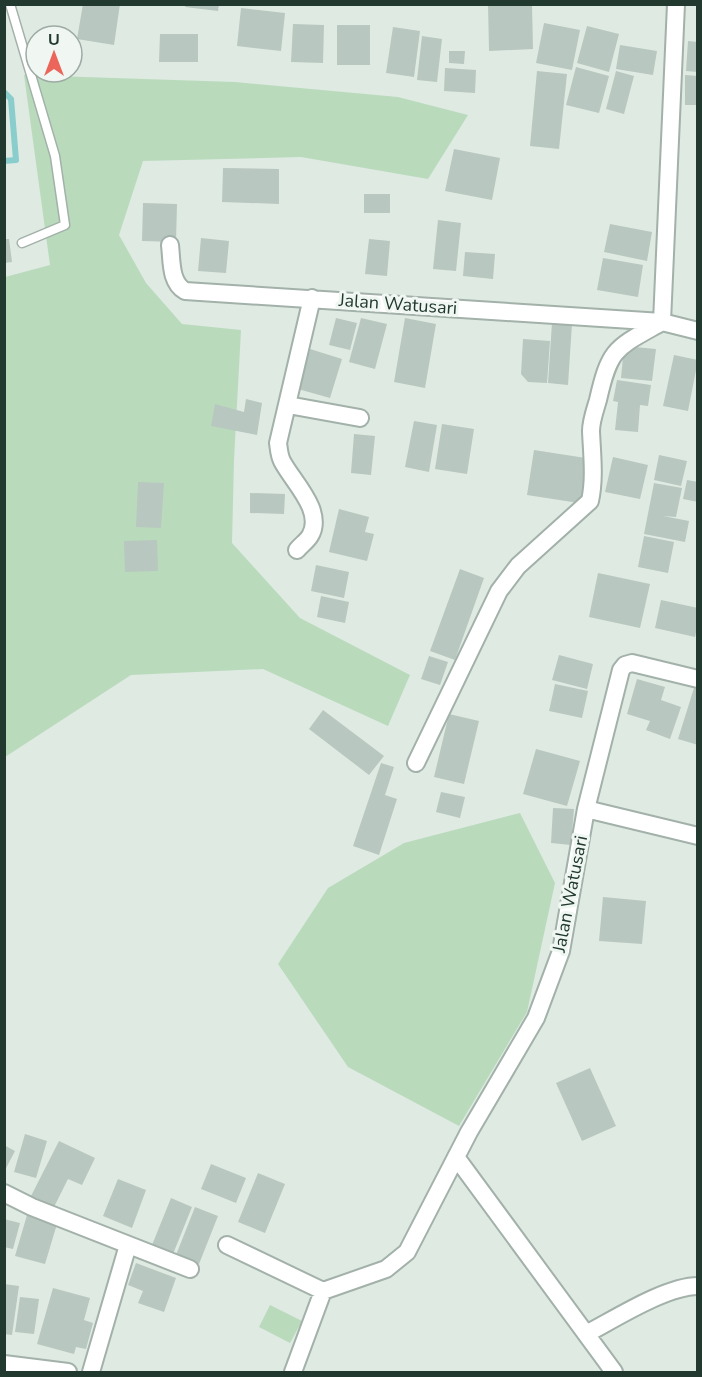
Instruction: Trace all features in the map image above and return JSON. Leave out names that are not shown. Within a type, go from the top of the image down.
[{"type":"street","points":[[416,762],[499,591],[518,566],[590,501],[593,488],[591,428],[605,369],[611,356],[624,343],[662,322],[676,4]]},
{"type":"street","name":"Jalan Watusari","points":[[170,245],[174,276],[178,286],[185,291],[662,322],[698,331]]},
{"type":"street","points":[[297,550],[310,535],[312,511],[306,497],[279,455],[278,443],[312,298]]},
{"type":"street","points":[[288,405],[360,418]]},
{"type":"street","name":"Jalan Watusari","points":[[323,1291],[386,1269],[407,1252],[456,1157],[536,1018],[561,951],[586,809],[621,670],[625,665],[632,663],[698,679]]},
{"type":"street","points":[[586,809],[698,836]]},
{"type":"street","points":[[456,1157],[614,1372]]},
{"type":"street","points":[[4,1193],[32,1207],[190,1269]]},
{"type":"street","points":[[91,1372],[128,1245]]},
{"type":"street","points":[[227,1245],[323,1291],[293,1372]]},
{"type":"street","points":[[586,1334],[636,1307],[684,1286],[698,1286]]},
{"type":"street","points":[[4,1364],[68,1372]]},
{"type":"lane","points":[[10,4],[55,156],[65,225],[22,243]]},
{"type":"green space","points":[[84,77],[235,82],[398,97],[468,115],[428,179],[301,157],[143,161],[119,235],[146,283],[182,324],[241,330],[232,543],[300,618],[410,675],[388,726],[263,669],[131,675],[5,757],[5,277],[50,265],[25,84],[84,84]]},
{"type":"green space","points":[[520,813],[555,883],[527,1012],[459,1126],[348,1067],[278,964],[328,888],[404,843]]},
{"type":"green space","points":[[270,1305],[302,1321],[290,1343],[259,1327]]},
{"type":"building","points":[[83,4],[120,4],[114,45],[84,40],[84,24],[80,24]]},
{"type":"building","points":[[186,4],[219,4],[218,11],[185,7]]},
{"type":"building","points":[[488,4],[532,4],[533,49],[489,51]]},
{"type":"building","points":[[241,8],[285,13],[281,51],[237,46]]},
{"type":"building","points":[[544,23],[580,30],[572,70],[536,63]]},
{"type":"building","points":[[293,24],[324,25],[323,63],[291,62]]},
{"type":"building","points":[[337,25],[370,25],[370,65],[337,65]]},
{"type":"building","points":[[587,26],[619,34],[609,72],[577,63]]},
{"type":"building","points":[[393,27],[420,31],[414,77],[386,73]]},
{"type":"building","points":[[160,34],[198,34],[198,62],[159,62]]},
{"type":"building","points":[[422,36],[442,39],[437,82],[417,80]]},
{"type":"building","points":[[688,41],[698,42],[698,72],[686,71]]},
{"type":"building","points":[[620,45],[657,51],[653,75],[616,69]]},
{"type":"building","points":[[449,51],[465,51],[464,64],[449,63]]},
{"type":"building","points":[[576,67],[609,76],[599,113],[566,105]]},
{"type":"building","points":[[445,68],[476,70],[475,93],[444,91]]},
{"type":"building","points":[[537,71],[567,74],[559,149],[530,146]]},
{"type":"building","points":[[616,71],[634,76],[624,114],[606,109]]},
{"type":"building","points":[[685,75],[698,76],[698,105],[685,105]]},
{"type":"building","points":[[454,149],[500,158],[492,200],[445,191]]},
{"type":"building","points":[[223,168],[279,169],[279,204],[222,202]]},
{"type":"building","points":[[364,194],[390,194],[390,213],[364,213]]},
{"type":"building","points":[[143,203],[177,204],[176,242],[142,241]]},
{"type":"building","points":[[438,220],[461,223],[456,271],[433,269]]},
{"type":"building","points":[[610,224],[652,232],[647,261],[604,252]]},
{"type":"building","points":[[201,238],[229,241],[226,273],[198,271]]},
{"type":"building","points":[[4,239],[9,239],[12,262],[4,263]]},
{"type":"building","points":[[369,239],[390,241],[387,276],[365,274]]},
{"type":"building","points":[[465,252],[495,254],[493,279],[463,276]]},
{"type":"building","points":[[603,258],[643,265],[638,297],[597,290]]},
{"type":"building","points":[[336,318],[357,323],[350,350],[329,345]]},
{"type":"building","points":[[361,318],[387,324],[375,369],[349,362]]},
{"type":"building","points":[[405,318],[436,324],[425,388],[394,382]]},
{"type":"building","points":[[552,323],[572,324],[568,385],[548,383]]},
{"type":"building","points":[[523,339],[550,341],[547,383],[528,382],[521,374]]},
{"type":"building","points":[[624,346],[656,349],[652,381],[621,378]]},
{"type":"building","points":[[310,349],[342,359],[330,398],[298,389]]},
{"type":"building","points":[[674,355],[698,360],[688,411],[663,406]]},
{"type":"building","points":[[617,380],[651,385],[648,406],[640,405],[638,432],[615,430],[618,402],[613,401]]},
{"type":"building","points":[[246,399],[262,403],[257,435],[211,426],[215,404],[244,412]]},
{"type":"building","points":[[414,421],[437,425],[429,472],[405,467]]},
{"type":"building","points":[[442,424],[474,429],[467,474],[435,469]]},
{"type":"building","points":[[354,434],[375,436],[371,475],[351,473]]},
{"type":"building","points":[[534,450],[592,459],[585,504],[527,495]]},
{"type":"building","points":[[659,455],[687,461],[681,486],[654,480]]},
{"type":"building","points":[[613,457],[648,465],[640,499],[605,492]]},
{"type":"building","points":[[687,480],[698,482],[698,502],[683,499]]},
{"type":"building","points":[[138,482],[164,483],[161,528],[136,527]]},
{"type":"building","points":[[654,483],[682,488],[676,517],[663,516],[689,521],[685,542],[644,534]]},
{"type":"building","points":[[250,493],[285,494],[284,514],[250,513]]},
{"type":"building","points":[[339,509],[369,517],[365,532],[374,534],[367,561],[329,552]]},
{"type":"building","points":[[644,536],[674,542],[668,573],[638,567]]},
{"type":"building","points":[[157,540],[158,571],[125,572],[124,541]]},
{"type":"building","points":[[316,565],[349,572],[344,598],[311,591]]},
{"type":"building","points":[[460,569],[484,578],[455,660],[430,651]]},
{"type":"building","points":[[598,573],[650,584],[640,628],[589,617]]},
{"type":"building","points":[[321,596],[349,602],[345,623],[317,617]]},
{"type":"building","points":[[661,600],[698,608],[695,637],[655,628]]},
{"type":"building","points":[[559,655],[593,664],[587,689],[552,680]]},
{"type":"building","points":[[429,656],[448,662],[440,685],[421,679]]},
{"type":"building","points":[[637,679],[665,687],[661,700],[681,707],[670,739],[646,730],[650,721],[627,714]]},
{"type":"building","points":[[555,684],[588,691],[582,718],[549,711]]},
{"type":"building","points":[[694,688],[698,689],[698,745],[678,739]]},
{"type":"building","points":[[323,710],[384,756],[369,775],[309,729]]},
{"type":"building","points":[[449,714],[479,721],[464,784],[434,777]]},
{"type":"building","points":[[536,749],[580,761],[567,806],[523,794]]},
{"type":"building","points":[[381,763],[394,767],[385,795],[397,799],[379,855],[353,846]]},
{"type":"building","points":[[441,792],[465,797],[460,818],[436,812]]},
{"type":"building","points":[[553,808],[574,809],[571,845],[551,843]]},
{"type":"building","points":[[603,897],[646,901],[642,944],[599,941]]},
{"type":"building","points":[[590,1068],[616,1126],[582,1141],[556,1083]]},
{"type":"building","points":[[25,1134],[47,1141],[36,1178],[14,1172]]},
{"type":"building","points":[[59,1141],[95,1158],[82,1185],[68,1179],[54,1207],[31,1196]]},
{"type":"building","points":[[4,1145],[15,1151],[4,1172]]},
{"type":"building","points":[[211,1164],[246,1178],[236,1203],[201,1189]]},
{"type":"building","points":[[258,1173],[285,1184],[265,1233],[238,1222]]},
{"type":"building","points":[[118,1179],[146,1190],[132,1228],[103,1216]]},
{"type":"building","points":[[171,1198],[192,1207],[173,1254],[152,1245]]},
{"type":"building","points":[[195,1207],[218,1216],[199,1264],[176,1255]]},
{"type":"building","points":[[27,1215],[57,1224],[45,1264],[15,1256]]},
{"type":"building","points":[[4,1219],[20,1223],[13,1249],[4,1247]]},
{"type":"building","points":[[136,1263],[176,1278],[164,1312],[138,1303],[143,1291],[128,1285]]},
{"type":"building","points":[[4,1284],[19,1286],[12,1335],[4,1334]]},
{"type":"building","points":[[53,1288],[90,1298],[84,1320],[93,1323],[86,1349],[76,1347],[74,1354],[37,1344]]},
{"type":"building","points":[[20,1297],[39,1299],[34,1334],[15,1332]]},
{"type":"waterway","points":[[4,92],[11,99],[16,160],[4,161]]}]
